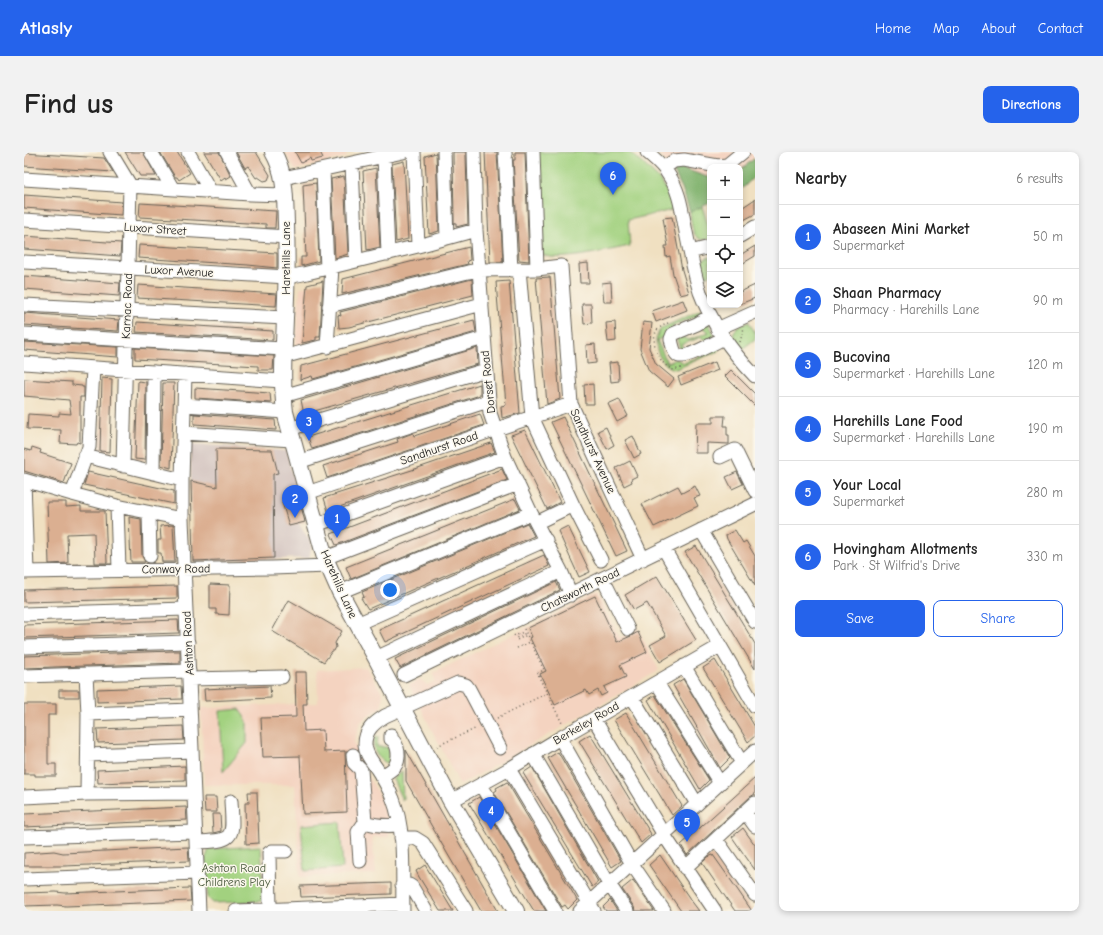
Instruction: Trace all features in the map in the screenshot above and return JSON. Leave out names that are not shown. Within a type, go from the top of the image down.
[{"type":"main road","name":"Harehills Lane","points":[[273,152],[280,166],[283,178],[287,237],[287,277],[283,353],[285,412],[327,562],[340,592],[451,801],[516,911]]},
{"type":"street","points":[[110,152],[130,186]]},
{"type":"street","points":[[151,152],[173,190]]},
{"type":"street","points":[[188,152],[211,192]]},
{"type":"street","points":[[227,152],[250,194]]},
{"type":"street","points":[[283,178],[352,164],[367,156],[384,156],[404,152]]},
{"type":"street","points":[[414,152],[418,246]]},
{"type":"street","points":[[444,152],[447,238]]},
{"type":"street","name":"Dorset Road","points":[[474,152],[476,230],[488,401],[495,429],[505,457],[561,571],[571,595]]},
{"type":"street","points":[[505,152],[515,269],[532,417],[573,505],[601,560]]},
{"type":"street","points":[[329,306],[479,270],[537,269],[533,152]]},
{"type":"street","points":[[647,152],[664,168],[676,188],[700,291],[710,316],[720,333],[737,356],[755,376]]},
{"type":"street","points":[[664,168],[674,161],[684,160],[718,166],[726,165],[743,152]]},
{"type":"street","points":[[384,156],[388,254]]},
{"type":"street","points":[[352,164],[356,261]]},
{"type":"street","points":[[323,170],[330,268],[327,347]]},
{"type":"street","points":[[24,179],[173,190],[285,195]]},
{"type":"street","name":"Karnac Road","points":[[123,466],[130,186]]},
{"type":"street","name":"Luxor Street","points":[[24,220],[287,237]]},
{"type":"street","points":[[743,234],[755,227]]},
{"type":"street","name":"Luxor Avenue","points":[[24,262],[287,277],[388,254],[476,230]]},
{"type":"street","points":[[690,252],[707,248]]},
{"type":"street","name":"Sandhurst Avenue","points":[[537,269],[561,266],[571,404],[643,559]]},
{"type":"street","points":[[24,304],[285,318]]},
{"type":"street","points":[[24,334],[126,340],[283,353],[327,347],[482,304]]},
{"type":"street","points":[[710,316],[697,324],[673,334],[671,339],[675,352],[679,356],[684,356],[707,347],[720,333],[751,314]]},
{"type":"street","points":[[24,363],[185,374],[283,388],[484,338]]},
{"type":"street","points":[[72,494],[89,448],[93,368]]},
{"type":"street","points":[[183,433],[291,435],[486,370]]},
{"type":"street","points":[[152,473],[154,372]]},
{"type":"street","name":"Ashton Road","points":[[185,374],[182,520],[199,911]]},
{"type":"street","points":[[298,462],[488,401]]},
{"type":"street","name":"Sandhurst Road","points":[[307,493],[571,404]]},
{"type":"street","points":[[184,405],[285,412]]},
{"type":"street","points":[[720,457],[735,450],[755,491]]},
{"type":"street","points":[[85,456],[182,480]]},
{"type":"street","points":[[316,525],[505,457]]},
{"type":"street","points":[[26,572],[24,480],[117,506],[182,520]]},
{"type":"street","name":"Conway Road","points":[[26,572],[185,569],[272,573],[327,562],[518,484]]},
{"type":"street","name":"Chatsworth Road","points":[[404,675],[522,624],[571,595],[755,504]]},
{"type":"street","points":[[340,592],[534,518],[573,505]]},
{"type":"street","points":[[117,506],[119,570]]},
{"type":"street","points":[[149,513],[150,556]]},
{"type":"street","points":[[702,530],[755,622]]},
{"type":"street","points":[[357,624],[546,540]]},
{"type":"street","points":[[664,549],[720,646],[753,699]]},
{"type":"street","points":[[376,658],[561,571]]},
{"type":"street","points":[[603,579],[628,629]]},
{"type":"street","points":[[24,614],[186,609]]},
{"type":"street","points":[[24,647],[188,642]]},
{"type":"street","name":"Berkeley Road","points":[[451,801],[509,769],[720,646]]},
{"type":"street","points":[[684,666],[742,763]]},
{"type":"street","points":[[86,674],[88,714],[88,794]]},
{"type":"street","points":[[24,676],[86,674],[282,677]]},
{"type":"street","points":[[657,683],[720,783]]},
{"type":"street","points":[[238,911],[403,908],[400,831],[393,799],[367,754],[365,746],[366,737],[374,723],[402,708],[454,684],[462,684],[469,688],[500,748]]},
{"type":"street","points":[[632,697],[697,804]]},
{"type":"street","points":[[88,714],[190,710]]},
{"type":"street","points":[[594,719],[664,835],[715,911]]},
{"type":"street","points":[[381,776],[392,770],[396,765],[397,746],[391,735]]},
{"type":"street","points":[[564,736],[632,864],[664,911]]},
{"type":"street","points":[[88,755],[192,751]]},
{"type":"street","points":[[509,769],[588,908],[609,884],[755,752]]},
{"type":"street","points":[[533,754],[609,884],[628,911]]},
{"type":"street","points":[[353,756],[354,763],[361,770],[365,822],[358,832],[360,862]]},
{"type":"street","points":[[481,785],[555,911]]},
{"type":"street","points":[[24,798],[88,794],[193,793]]},
{"type":"street","points":[[24,837],[196,837],[222,840],[228,837],[232,829],[231,801]]},
{"type":"street","points":[[685,868],[750,807],[755,826]]},
{"type":"street","points":[[365,822],[400,831],[423,843],[466,911]]},
{"type":"street","points":[[716,839],[755,895]]},
{"type":"street","points":[[277,910],[269,854],[272,851],[286,851]]},
{"type":"street","points":[[24,879],[198,873]]},
{"type":"street","points":[[402,885],[409,885],[412,887],[426,911]]},
{"type":"path","points":[[737,356],[751,314]]},
{"type":"path","points":[[527,635],[517,640],[516,638],[524,634],[523,632],[515,636],[514,634],[522,624],[544,670],[537,673],[564,736]]},
{"type":"path","points":[[517,648],[530,642]]},
{"type":"shaded area","points":[[285,152],[344,152],[347,157],[295,170]]},
{"type":"shaded area","points":[[657,152],[755,152],[755,176],[743,188],[743,164],[707,164],[707,204],[690,212],[682,188],[673,170]]},
{"type":"shaded area","points":[[324,281],[320,339],[296,345],[300,288]]},
{"type":"shaded area","points":[[190,444],[286,451],[305,522],[299,524],[312,544],[309,558],[193,562]]},
{"type":"shaded area","points":[[596,594],[620,638],[638,629],[659,670],[460,785],[409,685],[420,679],[427,685],[435,681],[433,673]]},
{"type":"shaded area","points":[[366,667],[383,694],[382,705],[360,723],[354,742],[363,766],[383,803],[389,837],[372,837],[376,874],[300,877],[295,785],[204,785],[201,708],[318,703],[317,670]]},
{"type":"green space","points":[[536,152],[628,152],[636,157],[661,181],[677,209],[628,220],[630,246],[571,257],[549,257],[542,254]]},
{"type":"green space","points":[[755,158],[755,176],[743,188],[743,168]]},
{"type":"green space","points":[[682,168],[707,177],[707,204],[690,212],[682,188],[673,170]]},
{"type":"green space","points":[[702,206],[707,222],[707,240],[699,239],[696,236],[692,228],[690,212]]},
{"type":"green space","points":[[706,258],[707,276],[704,277],[701,264]]},
{"type":"green space","points":[[701,310],[704,315],[701,318],[694,317],[672,326],[673,329],[669,335],[657,340],[667,363],[676,359],[684,363],[711,352],[713,345],[719,344],[718,351],[676,369],[670,367],[661,358],[658,352],[656,339],[658,333],[662,328]]},
{"type":"green space","points":[[707,320],[715,336],[708,342],[701,337],[681,345],[686,350],[680,349],[677,339],[680,336],[689,340],[709,332],[701,327]]},
{"type":"green space","points":[[749,322],[755,333],[755,339],[741,350],[735,343],[733,335],[737,327]]},
{"type":"green space","points":[[240,709],[247,722],[247,743],[223,772],[220,711]]},
{"type":"green space","points":[[376,736],[378,737],[377,747],[388,747],[389,764],[378,756],[374,749],[374,741]]},
{"type":"green space","points":[[402,771],[403,799],[402,800],[393,779]]},
{"type":"green space","points":[[340,822],[343,868],[305,871],[301,825]]},
{"type":"green space","name":"Ashton Road Childrens Play","points":[[261,846],[264,901],[213,903],[208,898],[205,860],[209,849]]},
{"type":"building","points":[[125,152],[143,152],[156,176],[140,176]]},
{"type":"building","points":[[160,152],[177,152],[190,173],[179,180],[175,177]]},
{"type":"building","points":[[204,152],[219,152],[231,176],[226,179],[225,177],[221,180]]},
{"type":"building","points":[[236,152],[256,152],[270,175],[268,180],[264,181],[258,177],[256,178],[248,166],[245,168]]},
{"type":"building","points":[[295,152],[320,152],[323,158],[311,161],[310,158],[301,163]]},
{"type":"building","points":[[453,152],[466,152],[468,224],[456,227],[456,223],[454,223]]},
{"type":"building","points":[[485,152],[497,152],[503,262],[490,262]]},
{"type":"building","points":[[515,152],[525,152],[529,261],[519,260],[513,160],[515,160]]},
{"type":"building","points":[[24,153],[104,158],[113,172],[24,166]]},
{"type":"building","points":[[436,153],[439,231],[429,234],[425,156]]},
{"type":"building","points":[[404,161],[408,239],[396,242],[392,164]]},
{"type":"building","points":[[376,168],[380,247],[367,250],[363,171]]},
{"type":"building","points":[[344,176],[348,254],[335,258],[331,179]]},
{"type":"building","points":[[316,183],[319,261],[301,266],[301,257],[306,257],[303,185]]},
{"type":"building","points":[[24,195],[122,202],[121,215],[24,208]]},
{"type":"building","points":[[755,199],[755,214],[743,220],[743,207]]},
{"type":"building","points":[[140,203],[276,211],[275,228],[266,228],[266,224],[139,217]]},
{"type":"building","points":[[672,217],[682,270],[689,293],[680,295],[673,274],[670,256],[666,257],[665,246],[668,246],[663,218]]},
{"type":"building","points":[[24,236],[121,243],[120,256],[24,249]]},
{"type":"building","points":[[139,245],[277,253],[277,268],[138,258]]},
{"type":"building","points":[[755,246],[755,256],[743,263],[743,253]]},
{"type":"building","points":[[469,247],[470,260],[467,261],[468,264],[342,294],[343,279]]},
{"type":"building","points":[[588,263],[589,283],[580,283],[579,264]]},
{"type":"building","points":[[24,276],[120,283],[119,296],[24,289]]},
{"type":"building","points":[[550,277],[560,399],[547,404],[536,278]]},
{"type":"building","points":[[472,279],[473,295],[349,327],[339,328],[338,315],[341,316],[340,312]]},
{"type":"building","points":[[323,281],[320,337],[316,337],[316,340],[302,343],[307,285]]},
{"type":"building","points":[[509,281],[520,413],[502,418],[501,406],[506,405],[496,282]]},
{"type":"building","points":[[611,282],[612,302],[604,302],[602,283]]},
{"type":"building","points":[[138,285],[277,294],[276,306],[137,298]]},
{"type":"building","points":[[755,285],[755,298],[743,303],[743,291]]},
{"type":"building","points":[[683,300],[687,310],[656,322],[652,311]]},
{"type":"building","points":[[582,304],[591,304],[592,323],[584,324]]},
{"type":"building","points":[[24,313],[119,320],[118,331],[24,325]]},
{"type":"building","points":[[474,320],[476,332],[313,379],[312,376],[300,380],[301,366]]},
{"type":"building","points":[[137,322],[273,331],[273,340],[136,332]]},
{"type":"building","points":[[615,322],[616,341],[608,342],[606,323]]},
{"type":"building","points":[[643,322],[652,323],[649,348],[656,364],[674,379],[668,387],[649,371],[640,349]]},
{"type":"building","points":[[24,342],[118,347],[118,357],[24,350]]},
{"type":"building","points":[[595,344],[596,363],[587,364],[586,345]]},
{"type":"building","points":[[135,348],[274,356],[273,370],[258,370],[258,366],[135,359]]},
{"type":"building","points":[[477,348],[478,364],[304,414],[301,400]]},
{"type":"building","points":[[618,362],[619,381],[611,382],[609,363]]},
{"type":"building","points":[[715,362],[718,370],[681,385],[678,377]]},
{"type":"building","points":[[731,370],[755,394],[755,406],[725,376]]},
{"type":"building","points":[[102,378],[112,379],[110,452],[100,451]]},
{"type":"building","points":[[24,379],[72,382],[72,385],[84,387],[84,397],[80,397],[80,443],[60,443],[61,430],[27,429],[28,414],[59,416],[59,413],[71,414],[69,400],[24,396]]},
{"type":"building","points":[[138,381],[146,382],[145,460],[135,459]]},
{"type":"building","points":[[163,383],[174,383],[171,468],[161,465]]},
{"type":"building","points":[[480,384],[480,395],[312,449],[308,437]]},
{"type":"building","points":[[593,384],[594,404],[585,404],[584,385]]},
{"type":"building","points":[[195,388],[270,393],[271,403],[195,398]]},
{"type":"building","points":[[619,399],[628,416],[617,422],[608,404]]},
{"type":"building","points":[[194,414],[275,420],[276,430],[194,424]]},
{"type":"building","points":[[480,414],[484,425],[327,478],[323,466],[398,442],[397,439],[413,433],[414,436]]},
{"type":"building","points":[[713,416],[725,416],[724,426],[727,426],[729,444],[707,443],[707,453],[695,453],[696,423],[713,423]]},
{"type":"building","points":[[563,417],[627,551],[616,556],[551,422]]},
{"type":"building","points":[[606,427],[614,445],[607,449],[598,431]]},
{"type":"building","points":[[525,430],[560,502],[547,509],[511,435]]},
{"type":"building","points":[[633,436],[641,454],[634,458],[625,440]]},
{"type":"building","points":[[491,443],[495,452],[328,511],[324,498]]},
{"type":"building","points":[[32,447],[41,450],[40,453],[71,463],[64,483],[24,471],[24,449],[31,451]]},
{"type":"building","points":[[216,449],[272,450],[278,473],[273,474],[274,558],[193,561],[191,481],[217,487]]},
{"type":"building","points":[[630,461],[637,476],[631,479],[632,482],[624,486],[616,468]]},
{"type":"building","points":[[502,469],[507,480],[336,545],[331,534]]},
{"type":"building","points":[[88,472],[174,491],[174,504],[84,485]]},
{"type":"building","points":[[737,472],[743,484],[732,489],[726,477]]},
{"type":"building","points":[[678,486],[682,493],[695,486],[700,496],[694,498],[698,506],[654,527],[642,504]]},
{"type":"building","points":[[515,499],[520,509],[351,579],[346,567]]},
{"type":"building","points":[[47,502],[66,502],[66,507],[81,506],[81,511],[105,511],[107,563],[95,563],[94,533],[67,534],[68,563],[49,564]]},
{"type":"building","points":[[282,502],[301,506],[305,522],[289,526]]},
{"type":"building","points":[[129,517],[141,519],[142,556],[145,562],[131,562]]},
{"type":"building","points":[[527,523],[534,536],[368,609],[361,598],[364,597],[362,592]]},
{"type":"building","points":[[173,525],[175,562],[162,562],[161,553],[158,553],[158,540],[161,540],[160,526]]},
{"type":"building","points":[[568,526],[590,572],[579,577],[558,531]]},
{"type":"building","points":[[735,530],[743,543],[746,541],[755,556],[755,586],[727,539],[726,535]]},
{"type":"building","points":[[696,546],[755,644],[755,669],[685,552]]},
{"type":"building","points":[[544,555],[549,566],[385,642],[379,630]]},
{"type":"building","points":[[657,576],[696,640],[660,662],[650,645],[666,636],[647,603],[634,610],[625,595]]},
{"type":"building","points":[[556,582],[560,590],[400,668],[395,659]]},
{"type":"building","points":[[210,584],[230,585],[229,615],[216,614],[216,609],[210,609]]},
{"type":"building","points":[[177,586],[177,598],[24,602],[24,590]]},
{"type":"building","points":[[595,596],[617,642],[638,632],[647,652],[620,665],[626,677],[604,687],[607,693],[601,696],[598,690],[589,695],[586,690],[555,705],[540,674],[546,671],[530,638],[532,637],[528,628]]},
{"type":"building","points":[[289,600],[342,631],[335,643],[336,647],[334,651],[332,651],[324,662],[272,631]]},
{"type":"building","points":[[178,620],[179,633],[24,638],[24,625]]},
{"type":"building","points":[[180,651],[180,663],[24,668],[24,656]]},
{"type":"building","points":[[715,660],[755,727],[755,736],[748,742],[703,668]]},
{"type":"building","points":[[295,672],[306,672],[307,704],[303,704],[304,731],[323,730],[324,752],[345,751],[347,812],[303,814],[300,756],[263,757],[261,718],[296,717]]},
{"type":"building","points":[[683,679],[730,758],[720,768],[673,685]]},
{"type":"building","points":[[181,686],[182,699],[97,702],[97,689]]},
{"type":"building","points":[[270,686],[271,698],[205,701],[204,689]]},
{"type":"building","points":[[59,690],[79,690],[79,697],[59,697]]},
{"type":"building","points":[[655,695],[709,780],[700,789],[648,700]]},
{"type":"building","points":[[24,704],[56,704],[56,715],[48,715],[48,764],[56,764],[56,776],[35,776],[35,774],[24,774]]},
{"type":"building","points":[[626,713],[682,806],[672,815],[614,720]]},
{"type":"building","points":[[183,726],[184,740],[98,743],[97,729]]},
{"type":"building","points":[[590,734],[651,834],[641,843],[579,741]]},
{"type":"building","points":[[406,750],[498,911],[481,911],[447,853],[406,781]]},
{"type":"building","points":[[558,752],[621,861],[612,867],[548,758]]},
{"type":"building","points":[[185,766],[185,780],[98,783],[97,770]]},
{"type":"building","points":[[532,767],[598,882],[592,887],[523,773]]},
{"type":"building","points":[[755,778],[755,794],[687,855],[681,845]]},
{"type":"building","points":[[507,782],[577,900],[568,909],[565,905],[562,907],[494,792],[497,790],[496,788]]},
{"type":"building","points":[[248,792],[257,792],[259,843],[246,844],[245,803],[249,803]]},
{"type":"building","points":[[204,797],[216,797],[217,812],[205,812]]},
{"type":"building","points":[[479,797],[546,911],[534,911],[469,803]]},
{"type":"building","points":[[186,807],[187,820],[24,827],[24,814]]},
{"type":"building","points":[[212,814],[220,814],[221,831],[213,833]]},
{"type":"building","points":[[743,828],[755,845],[755,870],[732,837]]},
{"type":"building","points":[[188,847],[189,861],[64,866],[24,866],[24,853],[54,851],[63,853]]},
{"type":"building","points":[[660,855],[699,911],[681,911],[649,865]]},
{"type":"building","points":[[713,855],[752,911],[735,911],[702,863],[708,857]]},
{"type":"building","points":[[425,865],[453,911],[440,911],[419,877],[416,871]]},
{"type":"building","points":[[633,880],[654,911],[635,911],[622,889]]},
{"type":"building","points":[[391,883],[391,894],[301,897],[300,886]]},
{"type":"building","points":[[190,888],[191,901],[66,906],[24,906],[24,893],[65,893]]},
{"type":"building","points":[[610,900],[617,911],[606,911],[603,907]]},
{"type":"place","name":"Hovingham Allotments","points":[[613,195]]},
{"type":"place","name":"Bucovina","points":[[309,441]]},
{"type":"place","name":"Shaan Pharmacy","points":[[295,518]]},
{"type":"place","name":"Abaseen Mini Market","points":[[337,538]]},
{"type":"place","name":"Harehills Lane Food","points":[[491,830]]},
{"type":"place","name":"Your Local","points":[[687,842]]}]
